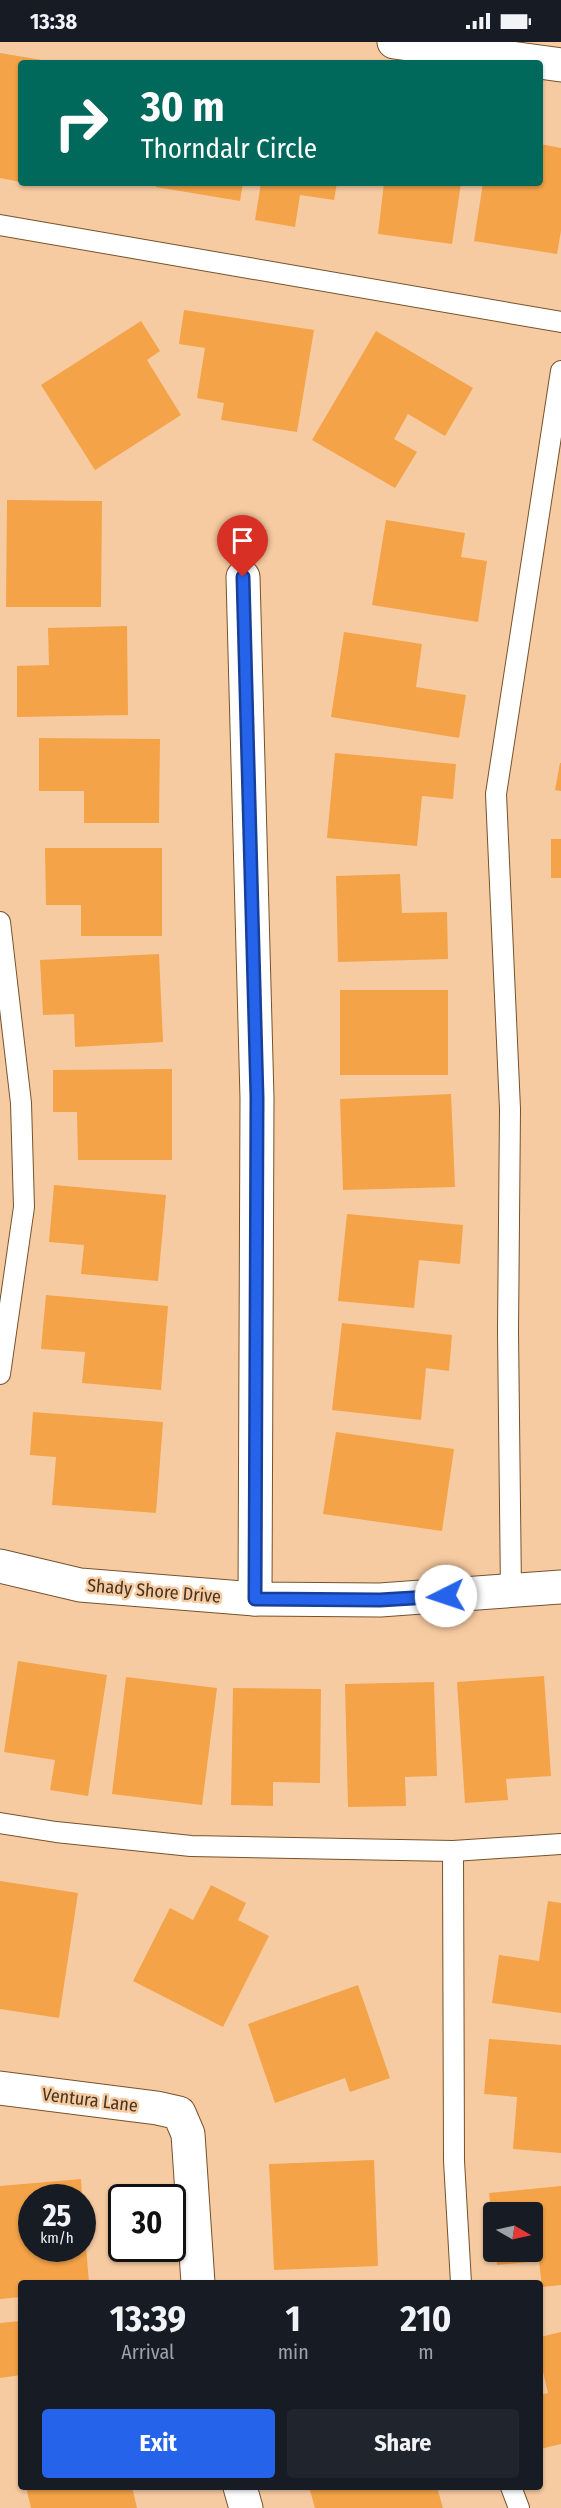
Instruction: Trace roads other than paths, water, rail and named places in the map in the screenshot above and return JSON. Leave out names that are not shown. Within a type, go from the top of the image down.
[{"type":"street","points":[[393,42],[519,60]]},
{"type":"street","points":[[543,63],[561,66]]},
{"type":"street","points":[[243,577],[257,1098],[255,1599]]},
{"type":"street","name":"Shady Shore Drive","points":[[0,1566],[80,1585],[255,1599],[380,1600],[561,1587]]},
{"type":"street","name":"Ventura Lane","points":[[0,2088],[157,2108],[179,2113],[188,2134],[198,2280]]},
{"type":"street","points":[[241,2490],[246,2508]]},
{"type":"lane","points":[[0,225],[561,322]]},
{"type":"lane","points":[[511,1592],[508,1331],[510,1109],[496,794],[561,371]]},
{"type":"lane","points":[[0,922],[21,1103],[24,1207],[0,1374]]},
{"type":"lane","points":[[0,1823],[56,1832],[192,1846],[453,1851],[561,1844]]},
{"type":"lane","points":[[453,1851],[454,2161],[461,2280]]},
{"type":"lane","points":[[512,2490],[519,2508]]}]
